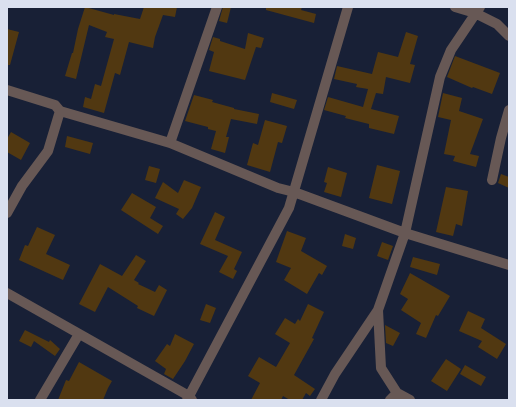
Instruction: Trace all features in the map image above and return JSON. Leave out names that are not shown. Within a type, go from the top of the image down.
[{"type":"street","points":[[170,143],[217,7]]},
{"type":"street","points":[[7,293],[189,399],[289,208],[348,7]]},
{"type":"street","points":[[455,7],[477,10],[497,24],[509,36]]},
{"type":"street","points":[[321,400],[335,374],[378,310],[405,233],[440,77],[451,50],[477,10]]},
{"type":"street","points":[[7,90],[55,105],[60,111],[170,143],[278,188],[294,192],[405,233],[509,265]]},
{"type":"street","points":[[492,180],[509,110]]},
{"type":"street","points":[[7,213],[22,186],[48,151],[60,111]]},
{"type":"street","points":[[378,310],[381,368],[394,396],[410,400]]},
{"type":"street","points":[[40,400],[79,334]]},
{"type":"building","points":[[85,7],[114,15],[140,19],[144,7],[177,7],[175,17],[163,15],[155,37],[153,48],[129,42],[120,75],[115,73],[104,113],[83,107],[85,97],[91,99],[95,84],[101,86],[114,39],[105,37],[107,32],[89,25],[76,79],[65,76],[73,53],[78,29]]},
{"type":"building","points":[[223,7],[231,7],[227,23],[219,21]]},
{"type":"building","points":[[266,7],[302,7],[301,10],[316,14],[314,23],[266,10]]},
{"type":"building","points":[[7,29],[19,32],[10,65],[7,65]]},
{"type":"building","points":[[406,32],[418,36],[410,64],[415,65],[410,83],[386,77],[383,94],[376,93],[371,109],[399,116],[394,134],[369,128],[369,124],[345,118],[346,116],[324,110],[328,97],[363,107],[368,89],[356,87],[357,84],[334,79],[337,66],[372,74],[378,52],[398,57]]},
{"type":"building","points":[[248,33],[264,38],[261,48],[256,47],[245,80],[209,71],[214,52],[209,50],[213,37],[220,39],[220,41],[245,49]]},
{"type":"building","points":[[455,56],[500,73],[492,94],[473,87],[472,88],[447,77]]},
{"type":"building","points":[[272,93],[297,100],[294,109],[270,102]]},
{"type":"building","points":[[443,93],[462,98],[459,111],[483,119],[470,154],[479,156],[476,167],[453,161],[455,156],[444,154],[451,120],[438,117]]},
{"type":"building","points":[[194,95],[213,100],[212,102],[234,109],[259,114],[257,124],[231,119],[226,137],[229,137],[225,153],[211,149],[216,131],[208,129],[208,127],[185,121]]},
{"type":"building","points":[[265,120],[287,126],[282,143],[278,142],[270,172],[247,165],[253,143],[258,145]]},
{"type":"building","points":[[11,132],[30,143],[21,160],[7,152],[7,139]]},
{"type":"building","points":[[67,136],[93,143],[90,154],[65,147]]},
{"type":"building","points":[[377,165],[400,171],[392,204],[369,198]]},
{"type":"building","points":[[149,166],[160,169],[156,183],[145,180]]},
{"type":"building","points":[[328,167],[347,173],[341,197],[324,192],[327,183],[324,182]]},
{"type":"building","points":[[501,174],[509,177],[509,188],[498,183]]},
{"type":"building","points":[[184,180],[201,187],[192,208],[183,219],[176,214],[179,209],[155,198],[163,182],[178,193]]},
{"type":"building","points":[[446,187],[468,191],[462,226],[456,224],[453,236],[436,232]]},
{"type":"building","points":[[132,193],[156,207],[150,218],[163,226],[158,234],[121,210]]},
{"type":"building","points":[[215,212],[225,217],[215,240],[242,252],[234,269],[237,271],[233,279],[219,272],[228,256],[200,244]]},
{"type":"building","points":[[37,227],[55,235],[46,254],[70,265],[63,280],[19,260],[25,245],[28,246]]},
{"type":"building","points":[[287,231],[306,238],[301,251],[327,266],[322,275],[319,273],[307,294],[284,280],[291,268],[276,262]]},
{"type":"building","points":[[345,234],[356,238],[353,249],[342,246]]},
{"type":"building","points":[[382,242],[393,246],[388,260],[377,256]]},
{"type":"building","points":[[136,255],[146,261],[134,280],[139,283],[138,284],[155,292],[159,285],[167,290],[154,316],[137,308],[138,306],[108,287],[95,312],[79,304],[100,264],[122,276]]},
{"type":"building","points":[[413,257],[440,264],[437,275],[410,267]]},
{"type":"building","points":[[410,273],[450,296],[438,316],[436,315],[426,338],[416,334],[421,323],[401,310],[408,299],[400,294]]},
{"type":"building","points":[[206,304],[216,308],[210,323],[200,320]]},
{"type":"building","points":[[308,304],[324,312],[312,338],[314,339],[294,375],[315,389],[310,396],[306,393],[302,400],[290,400],[283,396],[281,400],[251,400],[260,383],[248,376],[259,357],[276,367],[290,343],[275,334],[285,318],[295,324],[298,319],[300,321]]},
{"type":"building","points":[[468,311],[485,319],[481,328],[506,344],[497,359],[478,347],[482,341],[459,331]]},
{"type":"building","points":[[385,325],[400,333],[393,346],[386,343]]},
{"type":"building","points":[[25,330],[49,342],[50,340],[60,349],[55,356],[34,341],[31,347],[19,341]]},
{"type":"building","points":[[175,334],[194,344],[173,379],[164,374],[166,369],[155,361],[167,344],[170,346]]},
{"type":"building","points":[[446,359],[461,369],[447,391],[431,381]]},
{"type":"building","points":[[79,362],[112,381],[103,400],[58,400],[66,380],[69,381]]},
{"type":"building","points":[[465,365],[486,377],[481,386],[460,374]]}]
